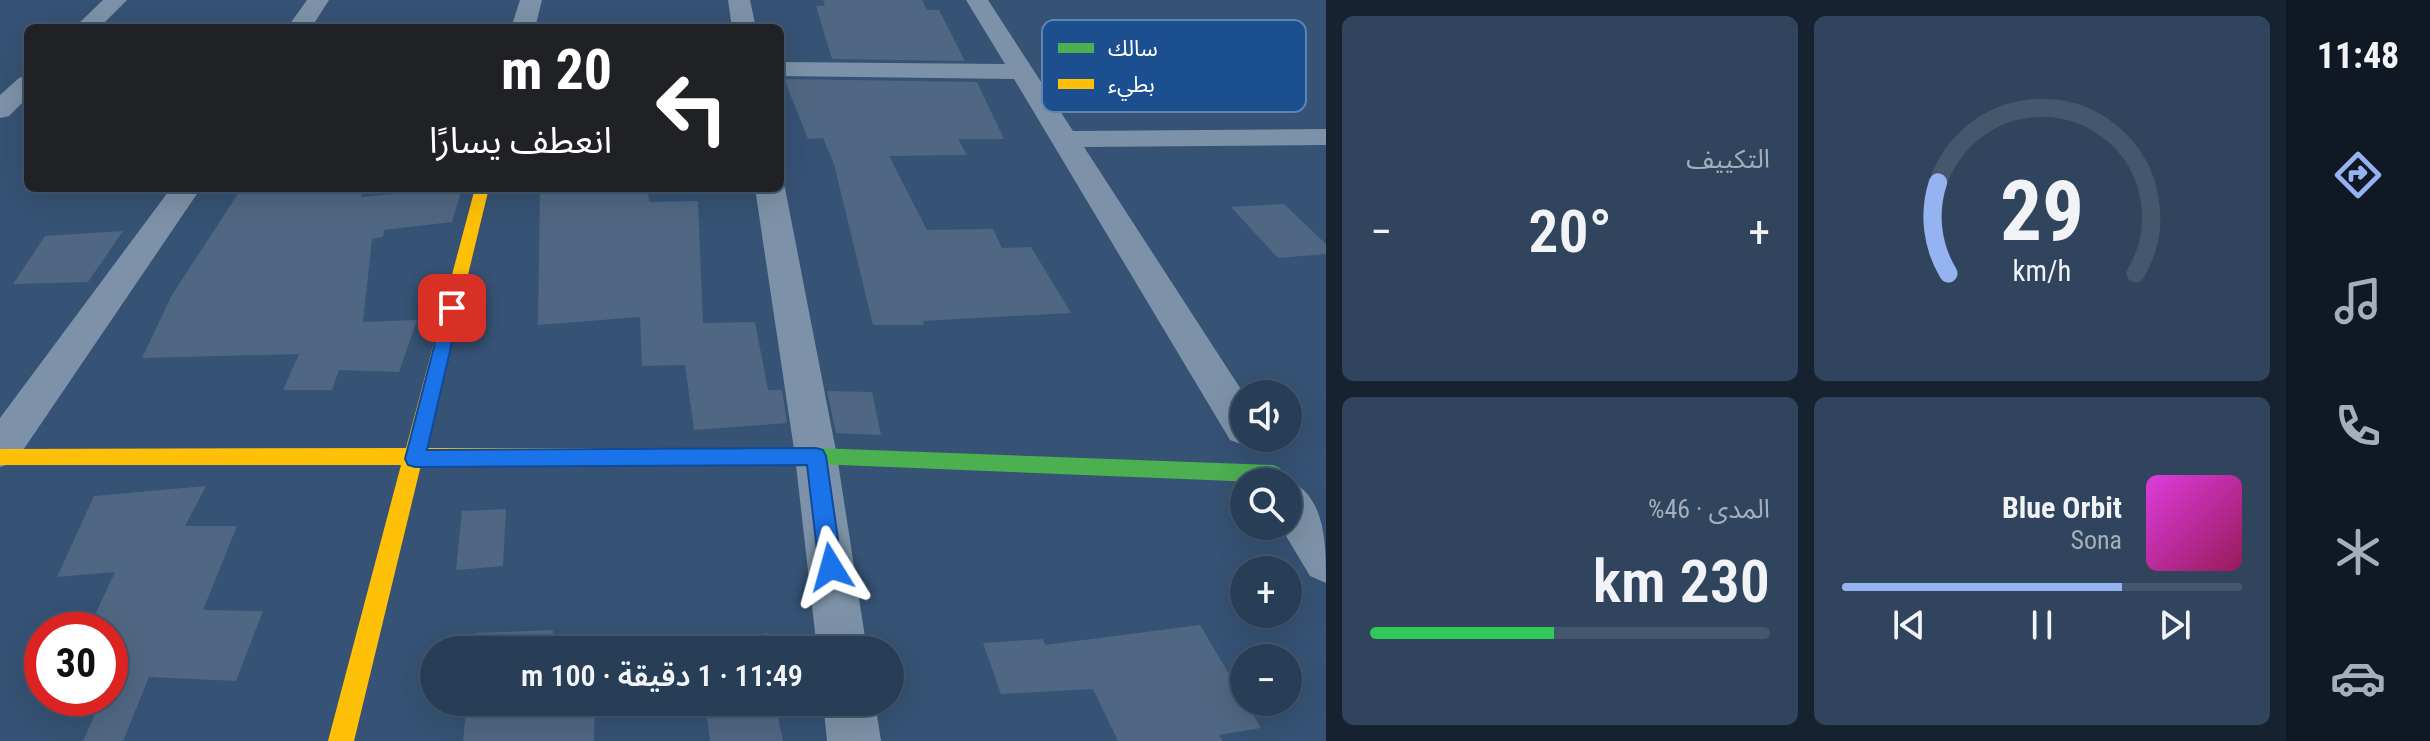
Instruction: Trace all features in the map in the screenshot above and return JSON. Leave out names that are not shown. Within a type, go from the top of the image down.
[{"type":"street","points":[[90,24],[116,0]]},
{"type":"street","points":[[302,24],[318,0]]},
{"type":"street","points":[[524,24],[531,0]]},
{"type":"street","points":[[739,0],[743,24]]},
{"type":"street","points":[[977,0],[1042,102]]},
{"type":"street","points":[[784,69],[1024,72]]},
{"type":"street","points":[[0,110],[23,72]]},
{"type":"street","points":[[1048,112],[1230,406]]},
{"type":"street","points":[[1064,139],[1326,137]]},
{"type":"street","points":[[0,450],[183,192]]},
{"type":"street","points":[[341,741],[481,192]]},
{"type":"street","points":[[771,192],[816,456],[840,636]]},
{"type":"street","points":[[0,457],[415,459],[816,456],[1230,482]]},
{"type":"street","points":[[1302,522],[1326,561]]},
{"type":"street","points":[[851,716],[854,741]]},
{"type":"building","points":[[823,0],[922,0],[927,10],[939,10],[965,61],[832,59],[816,6],[825,6]]},
{"type":"building","points":[[784,79],[977,82],[1004,139],[958,139],[967,155],[889,156],[927,230],[993,229],[1002,248],[1031,247],[1071,313],[923,321],[924,325],[873,325],[834,164],[823,138],[808,139]]},
{"type":"building","points":[[239,192],[363,192],[361,197],[461,192],[452,222],[384,230],[383,237],[372,239],[363,322],[417,320],[399,372],[339,370],[332,390],[283,390],[299,354],[142,358],[172,295]]},
{"type":"building","points":[[540,192],[648,192],[649,202],[698,201],[703,323],[755,322],[768,390],[782,390],[787,423],[694,430],[685,365],[642,366],[640,317],[538,325]]},
{"type":"building","points":[[1284,204],[1326,244],[1326,254],[1278,258],[1231,207]]},
{"type":"building","points":[[123,231],[88,282],[13,284],[45,236]]},
{"type":"building","points":[[827,391],[872,392],[881,435],[836,433]]},
{"type":"building","points":[[206,486],[185,526],[237,526],[203,610],[263,611],[236,681],[149,677],[123,741],[83,741],[94,716],[128,716],[128,612],[96,612],[115,572],[57,577],[94,496]]},
{"type":"building","points":[[506,509],[503,566],[456,570],[462,511]]},
{"type":"building","points":[[1200,625],[1230,676],[1230,716],[1254,716],[1261,728],[1219,735],[1223,741],[1118,741],[1093,689],[1001,694],[983,643],[1043,639],[1045,645]]},
{"type":"building","points":[[553,630],[553,636],[475,636],[475,633]]},
{"type":"building","points":[[768,633],[769,636],[741,636]]},
{"type":"building","points":[[466,716],[595,716],[594,741],[463,741]]},
{"type":"building","points":[[707,716],[778,716],[783,741],[710,741]]},
{"type":"traffic: fast","points":[[595,456],[816,456],[1230,472]]},
{"type":"traffic: slow","points":[[341,741],[481,192]]},
{"type":"traffic: slow","points":[[0,457],[595,456]]},
{"type":"route","points":[[452,308],[415,459],[816,456],[831,567]]}]
